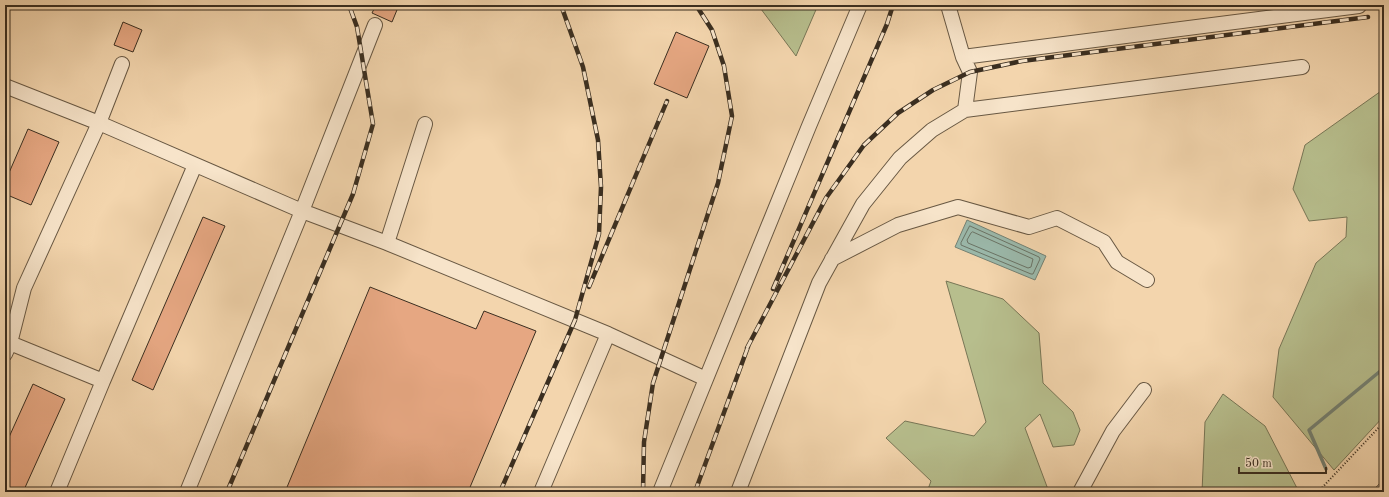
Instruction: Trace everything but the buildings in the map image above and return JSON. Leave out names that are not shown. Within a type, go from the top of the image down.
[{"type":"street","points":[[660,492],[809,126],[860,5]]},
{"type":"street","points":[[948,5],[963,57],[970,72],[965,110]]},
{"type":"street","points":[[963,57],[1359,6]]},
{"type":"street","points":[[187,492],[302,211],[375,25]]},
{"type":"street","points":[[103,381],[7,349],[24,288],[99,124],[122,64]]},
{"type":"street","points":[[738,492],[819,283],[863,204],[900,158],[932,130],[965,110],[1302,67]]},
{"type":"street","points":[[5,86],[99,124],[302,211],[387,243],[608,334],[706,379]]},
{"type":"street","points":[[387,243],[425,124]]},
{"type":"street","points":[[57,492],[195,165]]},
{"type":"street","points":[[832,259],[898,225],[958,207],[1029,227],[1058,218],[1104,242],[1117,262],[1147,280]]},
{"type":"street","points":[[541,492],[608,334]]},
{"type":"street","points":[[1080,492],[1113,431],[1144,390]]},
{"type":"path","points":[[1318,492],[1384,422]]},
{"type":"green space","points":[[758,5],[818,5],[796,56]]},
{"type":"green space","points":[[1384,89],[1384,416],[1334,470],[1273,397],[1279,349],[1316,263],[1346,237],[1347,217],[1309,221],[1293,189],[1305,145]]},
{"type":"green space","points":[[946,281],[1003,299],[1039,333],[1043,383],[1073,412],[1080,430],[1074,445],[1053,447],[1040,414],[1025,428],[1049,492],[927,492],[931,481],[886,438],[905,421],[974,436],[986,422]]},
{"type":"green space","points":[[1223,394],[1265,426],[1299,492],[1202,492],[1205,422]]},
{"type":"water","points":[[967,220],[1046,256],[1035,280],[955,247]]},
{"type":"waterway","points":[[1326,469],[1309,430],[1384,368]]},
{"type":"railway","points":[[227,492],[353,194],[373,124],[357,27],[349,5]]},
{"type":"railway","points":[[500,492],[575,320],[599,234],[601,187],[598,140],[583,67],[561,5]]},
{"type":"railway","points":[[643,492],[644,442],[653,383],[718,183],[732,116],[724,66],[712,30],[696,5]]},
{"type":"railway","points":[[773,289],[887,24],[893,5]]},
{"type":"railway","points":[[747,348],[826,198],[864,145],[898,113],[933,90],[970,72],[1022,61],[1368,17]]},
{"type":"railway","points":[[589,287],[667,101]]},
{"type":"railway","points":[[695,492],[749,344]]},
{"type":"railway","points":[[1374,492],[1384,482]]}]
